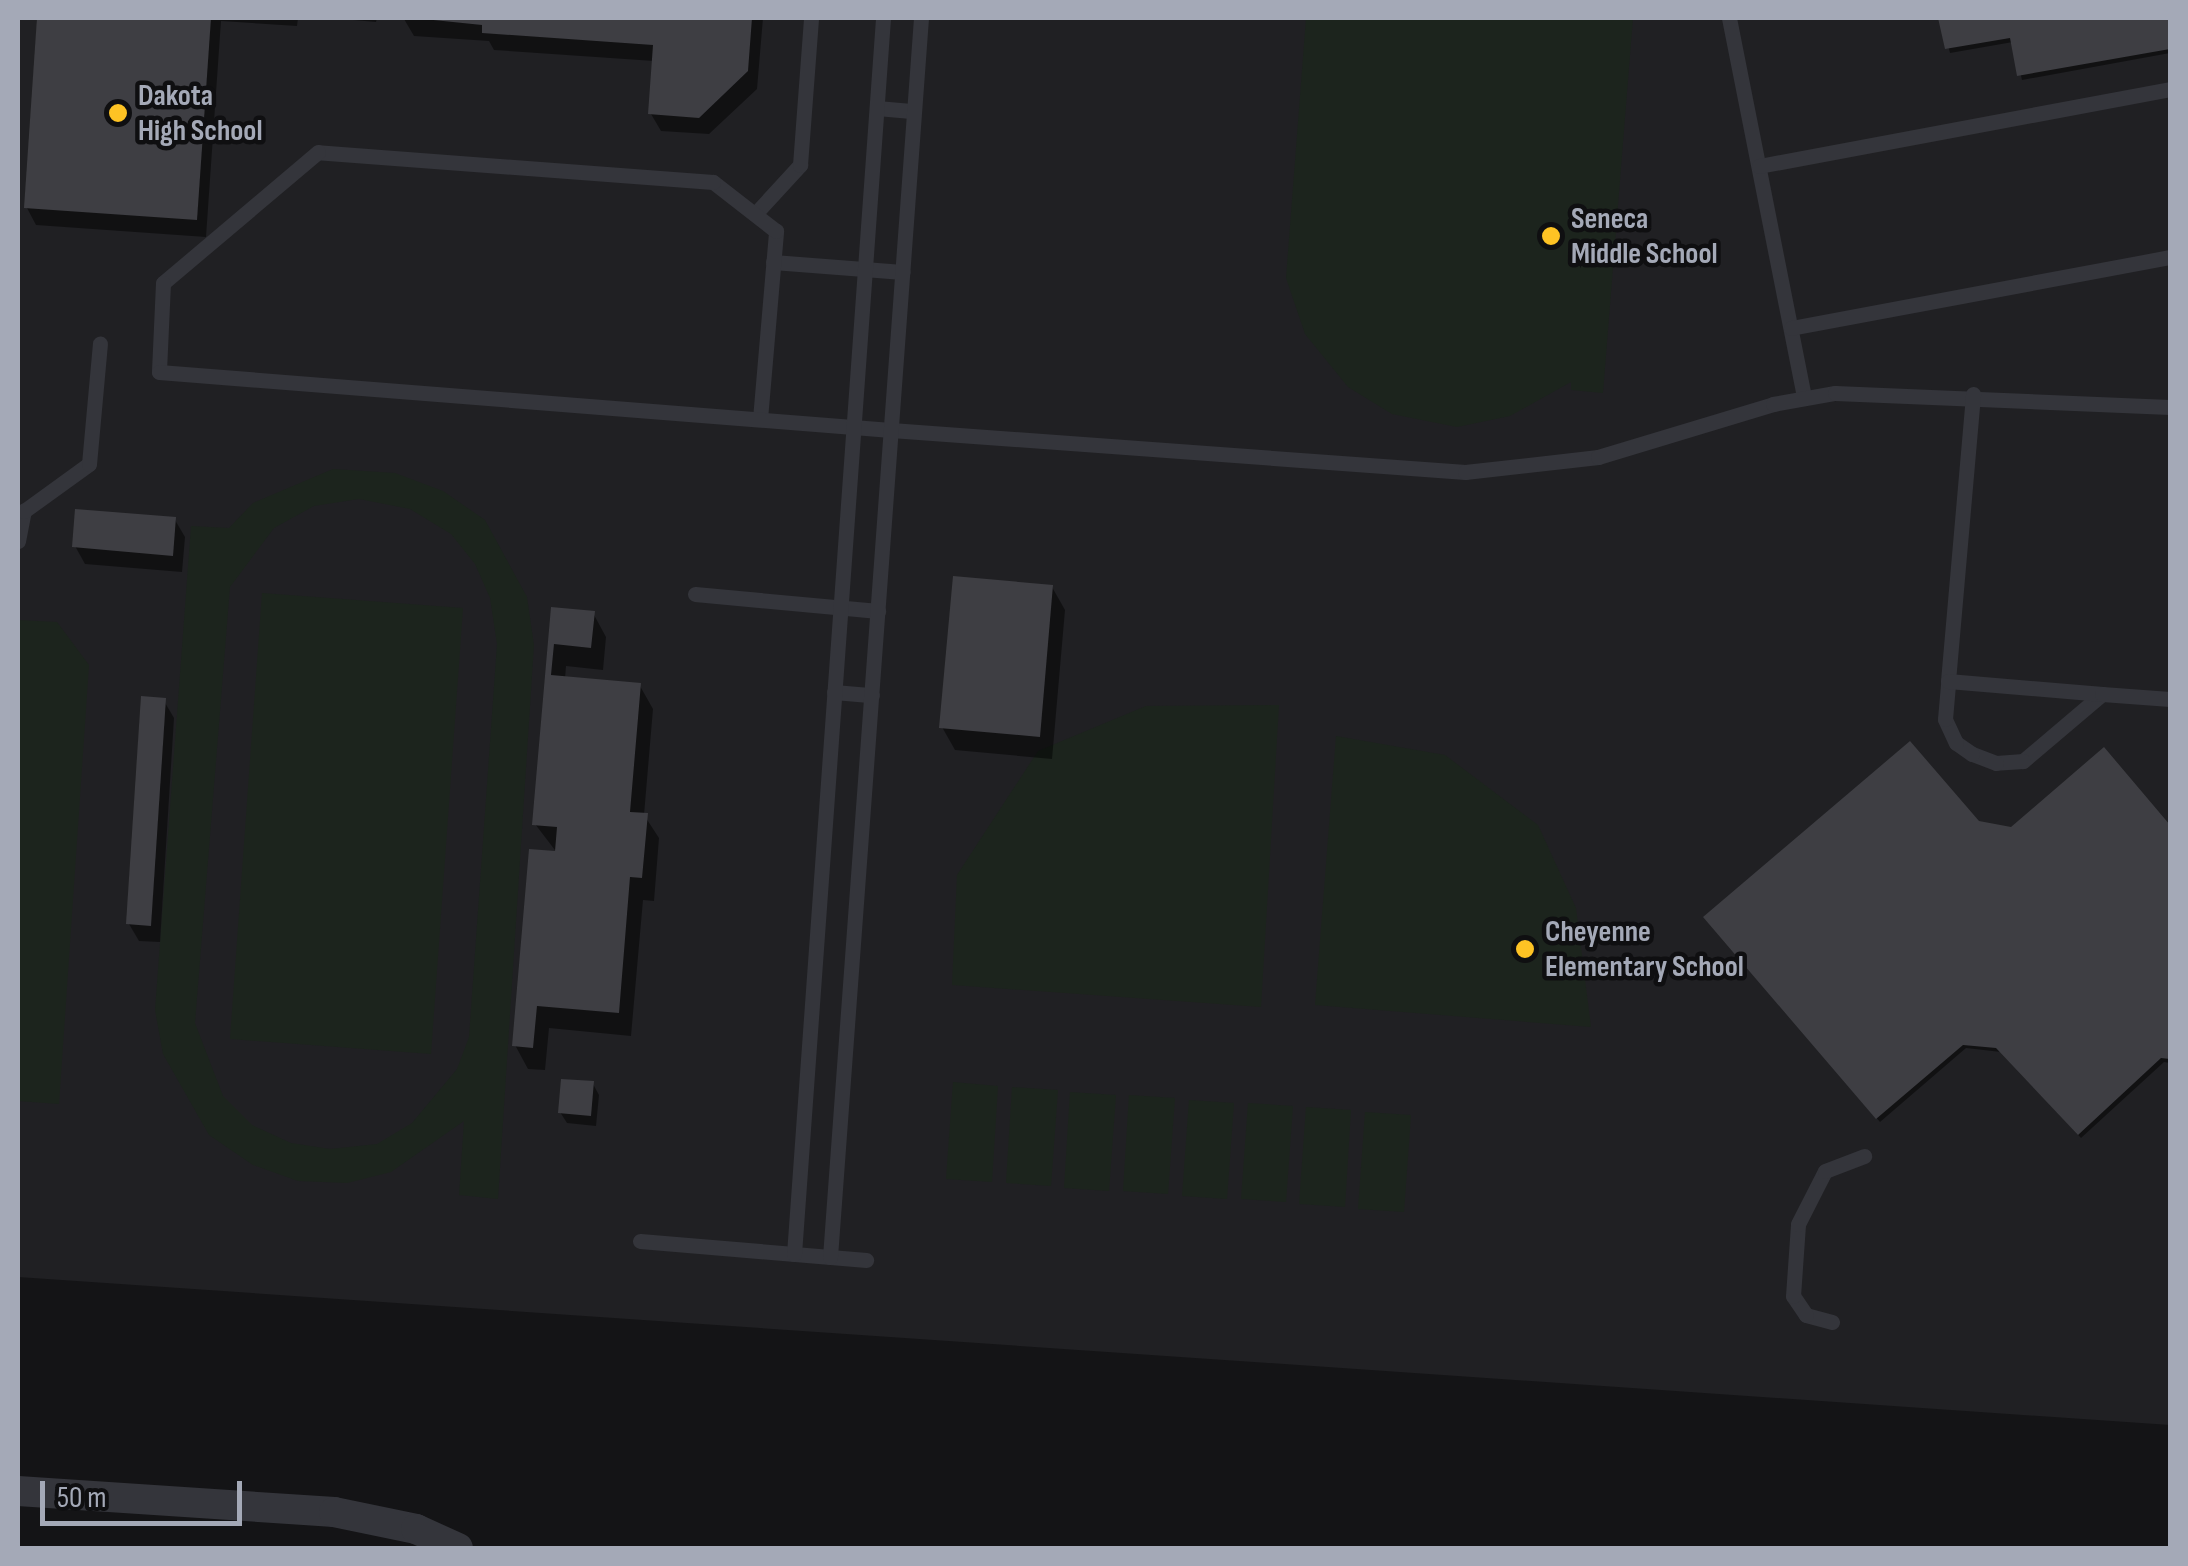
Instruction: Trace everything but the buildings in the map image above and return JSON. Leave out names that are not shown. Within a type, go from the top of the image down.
[{"type":"street","points":[[18,1491],[334,1512],[416,1529],[458,1548]]},
{"type":"lane","points":[[755,214],[800,166],[812,18]]},
{"type":"lane","points":[[794,1254],[884,18]]},
{"type":"lane","points":[[830,1257],[921,18]]},
{"type":"lane","points":[[1729,18],[1804,396]]},
{"type":"lane","points":[[1758,166],[2170,89]]},
{"type":"lane","points":[[877,108],[914,110]]},
{"type":"lane","points":[[760,419],[776,230],[712,182],[318,152],[164,283],[160,372],[892,430],[1465,472],[1598,457],[1804,396],[1973,394],[2170,407]]},
{"type":"lane","points":[[1790,328],[2170,256]]},
{"type":"lane","points":[[774,262],[903,272]]},
{"type":"lane","points":[[18,541],[24,511],[90,464],[100,344]]},
{"type":"lane","points":[[1973,394],[1945,720],[1956,743],[1996,763],[2023,761],[2051,743],[2102,694]]},
{"type":"lane","points":[[695,594],[878,610]]},
{"type":"lane","points":[[1948,682],[2170,699]]},
{"type":"lane","points":[[834,692],[872,695]]},
{"type":"lane","points":[[1832,1322],[1806,1315],[1793,1296],[1798,1224],[1824,1171],[1864,1156]]},
{"type":"lane","points":[[640,1241],[866,1260]]},
{"type":"shaded area","points":[[18,18],[2170,18],[2170,1425],[18,1277]]},
{"type":"shaded area","points":[[1306,18],[1633,18],[1603,393],[1571,390],[1571,382],[1510,416],[1457,427],[1392,414],[1348,387],[1305,334],[1286,278]]},
{"type":"shaded area","points":[[333,469],[395,473],[443,491],[485,520],[527,597],[534,645],[498,1199],[459,1195],[464,1121],[391,1172],[347,1183],[298,1181],[253,1165],[209,1135],[163,1054],[155,1010],[191,526],[229,528],[253,503]],"holes":[[[359,499],[410,509],[451,534],[475,564],[490,598],[497,644],[469,1037],[457,1069],[412,1123],[377,1144],[330,1149],[291,1143],[252,1125],[223,1096],[195,1023],[230,587],[274,528],[314,506]]]},
{"type":"shaded area","points":[[262,593],[463,608],[431,1054],[230,1039]]},
{"type":"shaded area","points":[[18,620],[57,622],[89,665],[59,1104],[18,1101]]},
{"type":"shaded area","points":[[1279,705],[1261,1007],[952,985],[957,875],[1038,751],[1146,706]]},
{"type":"shaded area","points":[[1336,736],[1445,755],[1538,825],[1576,908],[1591,1027],[1315,1005]]},
{"type":"shaded area","points":[[953,1082],[998,1086],[992,1182],[946,1179]]},
{"type":"shaded area","points":[[1012,1087],[1058,1090],[1051,1186],[1006,1183]]},
{"type":"shaded area","points":[[1070,1092],[1116,1095],[1109,1191],[1064,1188]]},
{"type":"shaded area","points":[[1129,1095],[1175,1098],[1168,1194],[1123,1191]]},
{"type":"shaded area","points":[[1189,1100],[1234,1103],[1227,1199],[1182,1196]]},
{"type":"shaded area","points":[[1248,1103],[1293,1106],[1286,1202],[1241,1199]]},
{"type":"shaded area","points":[[1306,1107],[1351,1110],[1345,1207],[1299,1204]]},
{"type":"shaded area","points":[[1365,1112],[1411,1115],[1404,1212],[1358,1209]]},
{"type":"place","name":"Dakota High School","points":[[118,113]]},
{"type":"place","name":"Seneca Middle School","points":[[1551,236]]},
{"type":"place","name":"Cheyenne Elementary School","points":[[1525,949]]}]
